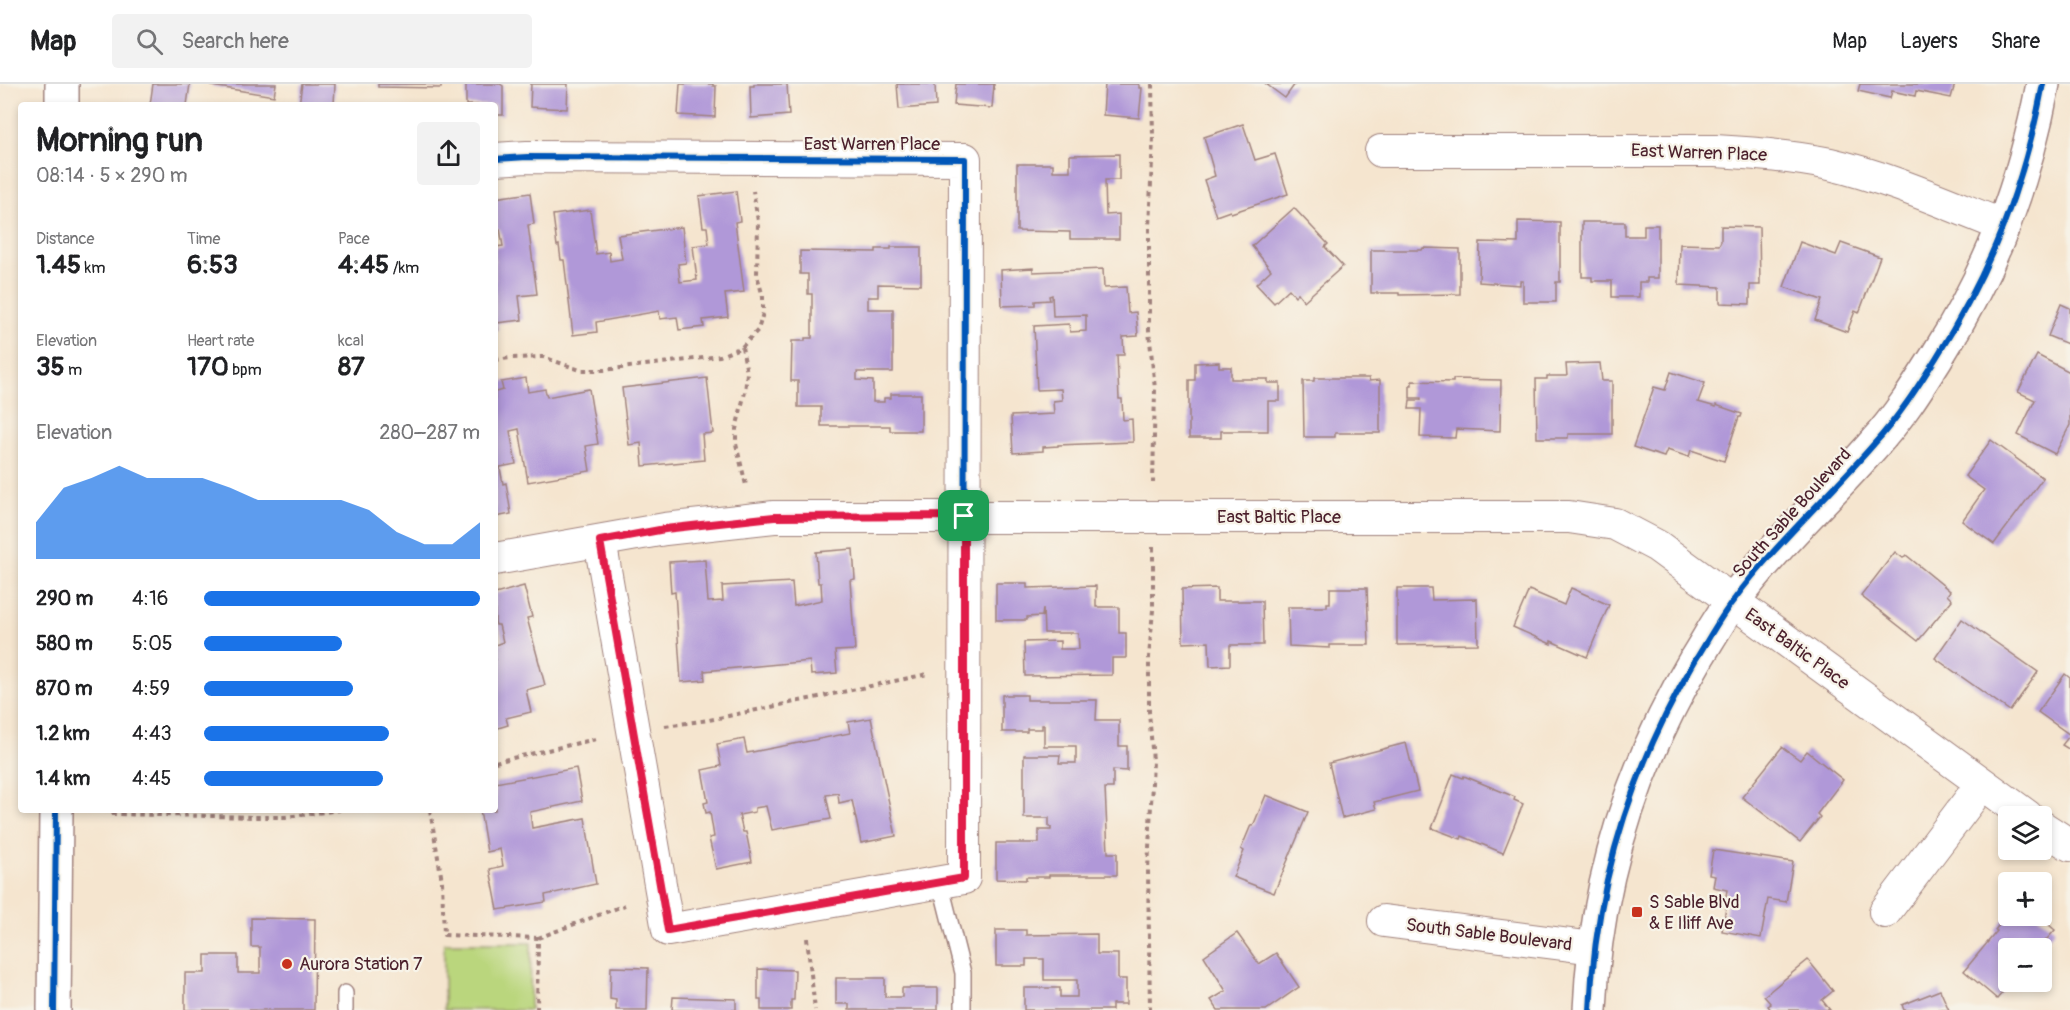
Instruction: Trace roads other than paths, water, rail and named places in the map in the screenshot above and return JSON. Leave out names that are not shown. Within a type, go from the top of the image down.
[{"type":"street","points":[[62,84],[62,102]]},
{"type":"street","name":"South Sable Boulevard","points":[[1590,1010],[1594,948],[1614,847],[1643,766],[1680,687],[1732,601],[1796,527],[1875,444],[1900,413],[1956,327],[1982,279],[2004,226],[2024,169],[2043,84]]},
{"type":"street","name":"East Warren Place","points":[[1381,151],[1766,153],[1858,171],[2004,226]]},
{"type":"street","name":"East Warren Place","points":[[498,159],[527,157],[965,159],[964,516]]},
{"type":"street","points":[[600,541],[668,930],[964,878],[964,516]]},
{"type":"street","name":"East Baltic Place","points":[[498,558],[665,529],[774,517],[1569,517],[1616,524],[1658,546],[2013,806]]},
{"type":"street","points":[[1885,912],[1982,784]]},
{"type":"street","points":[[54,1010],[56,813]]},
{"type":"street","points":[[2052,833],[2070,845]]},
{"type":"street","name":"South Sable Boulevard","points":[[1384,921],[1594,948]]},
{"type":"lane","points":[[940,882],[963,973],[963,1010]]},
{"type":"lane","points":[[345,993],[345,1010]]},
{"type":"place","name":"S Sable Blvd & E Iliff Ave","points":[[1637,912]]},
{"type":"place","name":"Aurora Station 7","points":[[287,964]]}]
